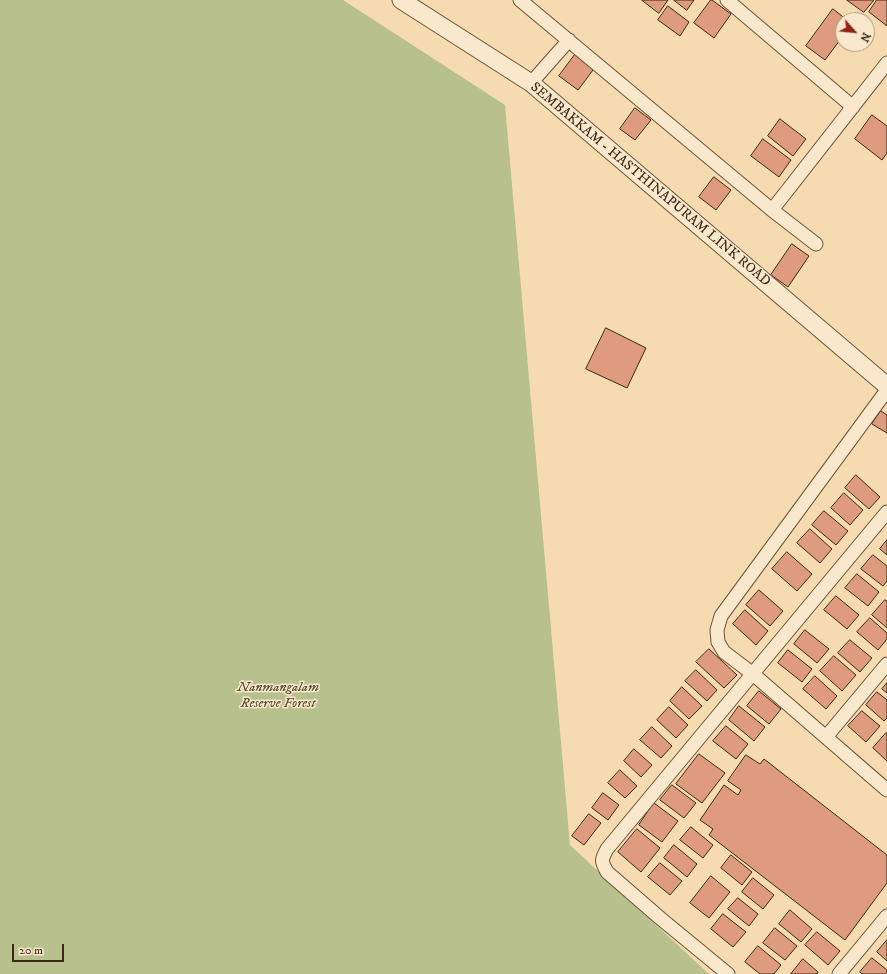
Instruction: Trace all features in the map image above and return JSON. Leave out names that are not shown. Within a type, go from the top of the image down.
[{"type":"street","name":"SEMBAKKAM - HASTHINAPURAM LINK ROAD","points":[[401,0],[531,83],[887,386]]},
{"type":"street","points":[[520,0],[772,210],[816,244]]},
{"type":"street","points":[[727,0],[853,107]]},
{"type":"street","points":[[531,83],[569,40]]},
{"type":"street","points":[[772,210],[887,63]]},
{"type":"street","points":[[887,390],[721,616],[717,630],[718,642],[724,652],[752,674],[887,790]]},
{"type":"street","points":[[728,974],[607,872],[603,865],[602,858],[607,849],[887,512]]},
{"type":"street","points":[[826,737],[887,664]]},
{"type":"street","points":[[839,974],[887,916]]},
{"type":"green space","name":"Nanmangalam Reserve Forest","points":[[0,0],[343,0],[505,105],[570,845],[709,974],[0,974]]},
{"type":"building","points":[[642,0],[668,0],[659,13]]},
{"type":"building","points":[[674,0],[694,0],[687,10]]},
{"type":"building","points":[[711,0],[731,14],[714,38],[694,23]]},
{"type":"building","points":[[847,0],[874,0],[864,12]]},
{"type":"building","points":[[877,0],[887,0],[887,26],[875,17],[875,12],[869,12]]},
{"type":"building","points":[[668,6],[689,22],[680,36],[658,20]]},
{"type":"building","points":[[833,9],[837,12],[835,12],[835,47],[825,60],[806,46]]},
{"type":"building","points":[[577,52],[596,66],[578,90],[559,76]]},
{"type":"building","points":[[635,108],[651,120],[635,140],[620,129]]},
{"type":"building","points":[[872,115],[887,126],[887,153],[882,160],[855,139]]},
{"type":"building","points":[[780,119],[806,139],[793,156],[768,136]]},
{"type":"building","points":[[763,139],[791,160],[779,177],[751,156]]},
{"type":"building","points":[[714,177],[731,190],[716,210],[699,197]]},
{"type":"building","points":[[792,244],[809,256],[788,287],[771,275]]},
{"type":"building","points":[[606,328],[646,348],[627,388],[586,369]]},
{"type":"building","points":[[881,411],[887,415],[887,433],[872,424]]},
{"type":"building","points":[[856,475],[880,497],[869,509],[845,488]]},
{"type":"building","points":[[844,493],[863,510],[850,525],[831,508]]},
{"type":"building","points":[[824,511],[848,531],[836,545],[812,525]]},
{"type":"building","points":[[810,529],[832,549],[820,563],[797,543]]},
{"type":"building","points":[[887,540],[887,555],[880,549]]},
{"type":"building","points":[[787,552],[812,574],[797,591],[772,569]]},
{"type":"building","points":[[873,555],[887,566],[887,581],[883,586],[861,569]]},
{"type":"building","points":[[857,574],[879,592],[868,606],[845,588]]},
{"type":"building","points":[[759,590],[783,611],[770,626],[746,605]]},
{"type":"building","points":[[836,596],[859,615],[847,629],[824,610]]},
{"type":"building","points":[[885,600],[887,601],[887,628],[872,615]]},
{"type":"building","points":[[745,610],[768,631],[756,645],[733,624]]},
{"type":"building","points":[[870,618],[887,633],[887,639],[878,650],[857,632]]},
{"type":"building","points":[[805,630],[829,649],[817,663],[794,644]]},
{"type":"building","points":[[850,640],[872,658],[860,672],[838,653]]},
{"type":"building","points":[[709,649],[737,675],[724,688],[696,662]]},
{"type":"building","points":[[788,650],[812,669],[802,682],[778,663]]},
{"type":"building","points":[[834,656],[856,675],[842,691],[820,671]]},
{"type":"building","points":[[696,670],[717,690],[707,701],[685,681]]},
{"type":"building","points":[[815,676],[837,696],[826,709],[803,689]]},
{"type":"building","points":[[887,683],[887,693],[882,689]]},
{"type":"building","points":[[682,687],[702,706],[689,719],[670,701]]},
{"type":"building","points":[[759,691],[781,709],[769,724],[747,706]]},
{"type":"building","points":[[877,692],[887,700],[887,718],[884,721],[866,705]]},
{"type":"building","points":[[739,706],[765,727],[754,741],[729,720]]},
{"type":"building","points":[[669,707],[688,725],[676,738],[657,720]]},
{"type":"building","points":[[862,711],[880,726],[866,742],[848,726]]},
{"type":"building","points":[[726,726],[748,744],[736,759],[713,741]]},
{"type":"building","points":[[652,727],[672,746],[661,758],[640,740]]},
{"type":"building","points":[[887,733],[887,761],[873,748]]},
{"type":"building","points":[[634,749],[652,765],[641,777],[624,761]]},
{"type":"building","points":[[699,754],[725,773],[702,803],[676,784]]},
{"type":"building","points":[[746,755],[760,764],[764,759],[887,855],[887,883],[845,940],[709,835],[713,829],[700,820],[724,785],[738,795],[741,790],[728,781]]},
{"type":"building","points":[[620,770],[637,786],[625,798],[608,783]]},
{"type":"building","points":[[672,785],[696,803],[684,818],[660,800]]},
{"type":"building","points":[[603,793],[619,805],[608,820],[592,808]]},
{"type":"building","points":[[654,803],[678,821],[662,842],[639,825]]},
{"type":"building","points":[[589,814],[601,823],[584,845],[572,836]]},
{"type":"building","points":[[691,827],[713,845],[703,858],[680,840]]},
{"type":"building","points":[[637,829],[660,848],[641,872],[618,852]]},
{"type":"building","points":[[674,845],[697,864],[687,877],[664,858]]},
{"type":"building","points":[[731,855],[752,872],[742,885],[721,868]]},
{"type":"building","points":[[660,863],[682,881],[670,895],[648,877]]},
{"type":"building","points":[[711,876],[730,892],[709,918],[690,903]]},
{"type":"building","points":[[753,878],[774,895],[763,909],[742,892]]},
{"type":"building","points":[[738,898],[758,914],[749,926],[728,909]]},
{"type":"building","points":[[790,910],[812,929],[801,942],[779,924]]},
{"type":"building","points":[[723,914],[746,932],[733,947],[711,929]]},
{"type":"building","points":[[775,928],[797,946],[785,960],[763,943]]},
{"type":"building","points":[[817,932],[840,951],[828,965],[805,945]]},
{"type":"building","points":[[887,940],[887,961],[877,952]]},
{"type":"building","points":[[758,946],[781,965],[774,974],[760,974],[745,962]]},
{"type":"building","points":[[872,958],[887,970],[887,974],[862,974],[860,972]]},
{"type":"building","points":[[803,959],[818,972],[817,974],[791,974]]}]
